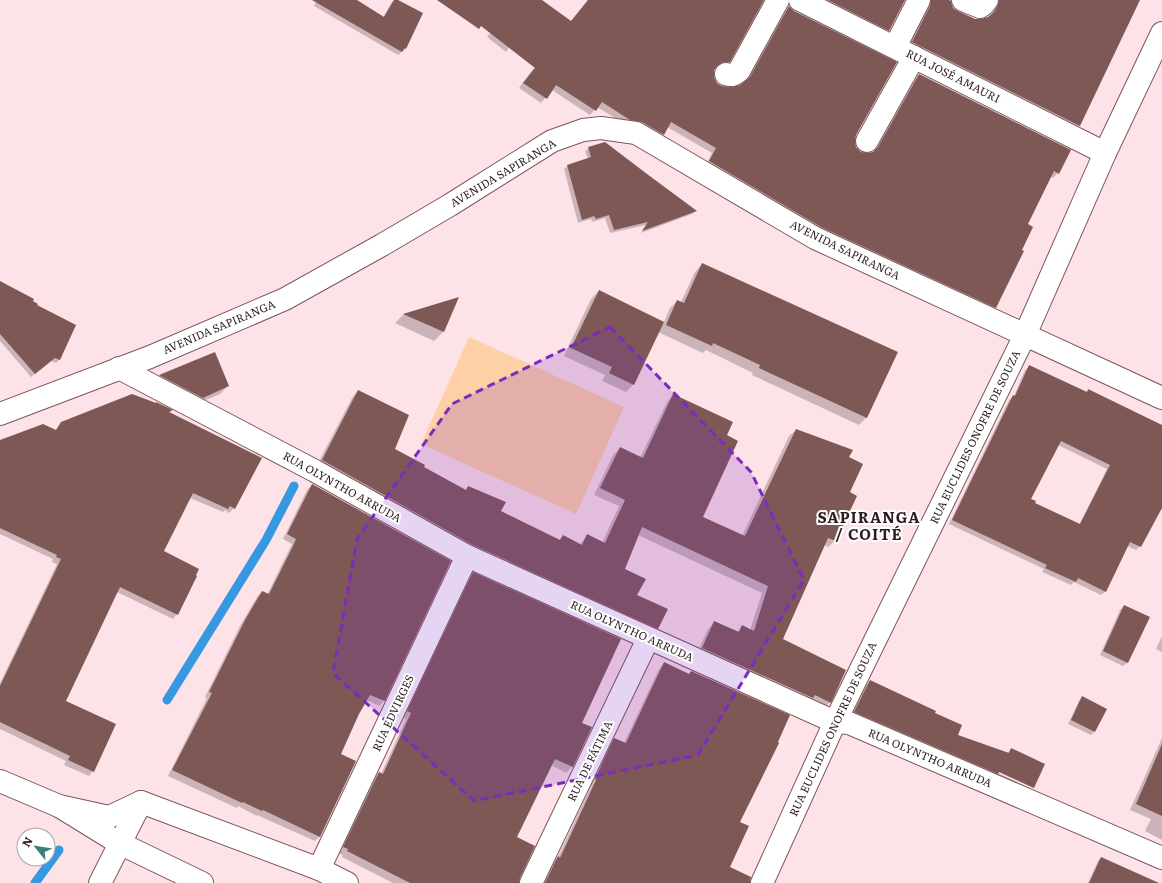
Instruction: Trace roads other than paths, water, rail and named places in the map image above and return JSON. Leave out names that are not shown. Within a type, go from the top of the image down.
[{"type":"street","points":[[726,74],[731,76],[739,71],[778,0]]},
{"type":"street","name":"RUA JOSÉ AMAURI","points":[[800,0],[1105,153]]},
{"type":"street","points":[[895,47],[919,0]]},
{"type":"street","points":[[963,0],[980,8],[987,0]]},
{"type":"street","name":"RUA EUCLIDES ONOFRE DE SOUZA","points":[[762,883],[835,722],[1025,336],[1105,153],[1162,33]]},
{"type":"street","points":[[867,141],[914,57]]},
{"type":"street","name":"AVENIDA SAPIRANGA","points":[[0,414],[150,356],[285,299],[430,217],[552,141],[583,130],[601,128],[636,133],[815,238],[1162,398]]},
{"type":"street","name":"RUA OLYNTHO ARRUDA","points":[[119,368],[315,471],[467,556],[648,639],[835,722],[849,723],[1162,858]]},
{"type":"street","name":"RUA EDVIRGES","points":[[319,869],[467,556]]},
{"type":"street","name":"RUA DE FÁTIMA","points":[[531,883],[648,639]]},
{"type":"street","points":[[0,781],[59,806],[119,843],[202,883]]},
{"type":"street","points":[[100,883],[141,802]]},
{"type":"street","points":[[59,806],[109,817],[141,802],[319,869],[347,883]]},
{"type":"waterway","points":[[167,700],[266,540],[294,486]]},
{"type":"waterway","points":[[35,883],[59,850]]},
{"type":"district","name":"SAPIRANGA / COITÉ","points":[[869,526]]}]
